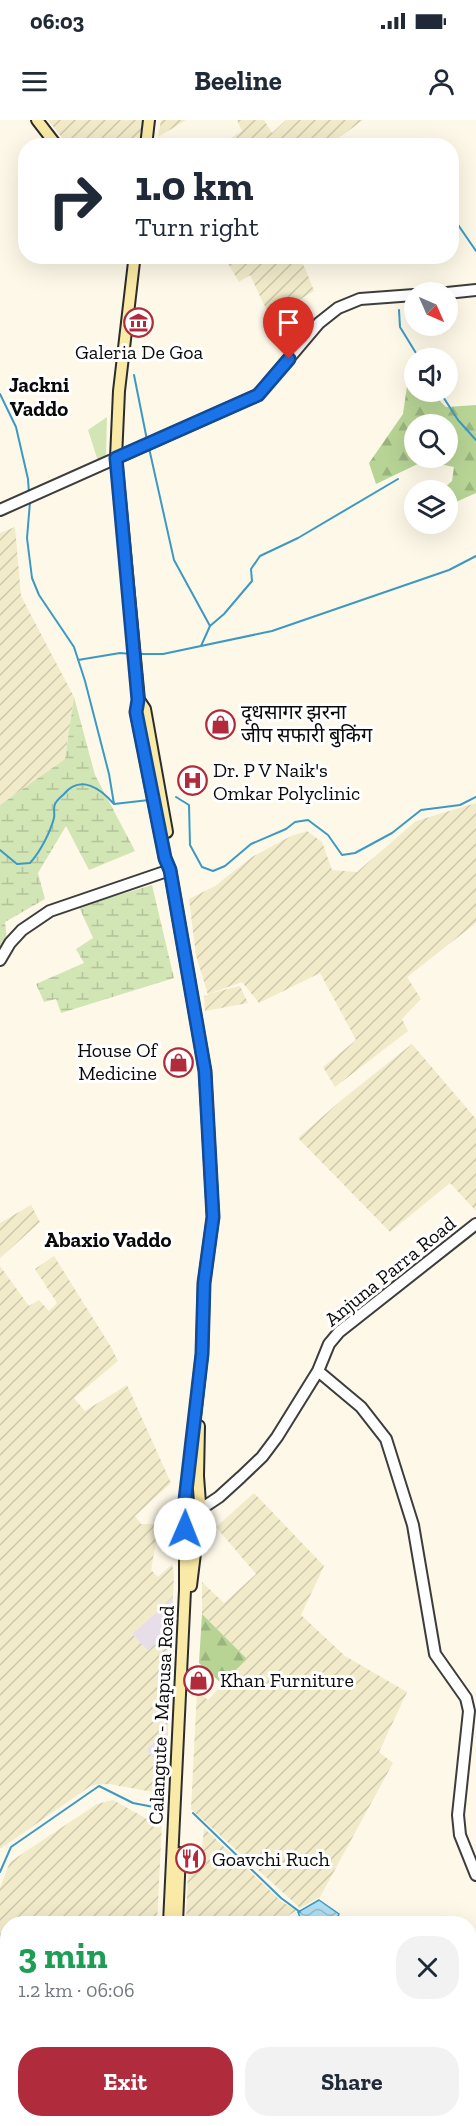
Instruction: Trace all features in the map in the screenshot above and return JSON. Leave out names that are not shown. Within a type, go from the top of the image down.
[{"type":"main road","points":[[37,120],[51,138]]},
{"type":"main road","points":[[147,138],[149,120]]},
{"type":"main road","name":"Calangute - Mapusa Road","points":[[132,264],[119,392],[116,458],[138,700],[136,712],[155,787],[165,858],[170,870],[205,1071],[213,1217],[204,1283],[177,1916]]},
{"type":"main road","name":"Calangute - Mapusa Road","points":[[169,1916],[185,1590],[198,1476],[199,1423],[206,1357],[211,1237]]},
{"type":"street","points":[[458,291],[476,290]]},
{"type":"street","points":[[0,510],[258,395],[319,323],[338,308],[360,299],[404,296]]},
{"type":"street","points":[[0,960],[10,943],[22,930],[50,912],[170,870]]},
{"type":"street","name":"Anjuna Parra Road","points":[[195,1505],[224,1491],[262,1457],[318,1371],[328,1344],[339,1332],[476,1224]]},
{"type":"street","points":[[318,1371],[361,1407],[386,1439],[413,1525],[435,1654],[466,1698],[469,1711],[458,1815],[460,1835],[476,1875]]},
{"type":"shaded area","points":[[48,120],[144,120],[142,138],[62,138]]},
{"type":"shaded area","points":[[161,120],[186,120],[158,137]]},
{"type":"shaded area","points":[[237,120],[264,120],[272,133],[286,120],[363,120],[339,138],[231,138],[242,131]]},
{"type":"shaded area","points":[[228,264],[302,264],[314,291],[270,317],[250,275],[239,282]]},
{"type":"shaded area","points":[[15,527],[21,596],[74,697],[65,759],[0,805],[0,533]]},
{"type":"shaded area","points":[[476,803],[476,923],[407,977],[421,999],[402,1019],[408,1031],[335,1087],[323,1067],[356,1040],[320,973],[259,1003],[242,982],[208,994],[240,986],[248,1003],[205,1011],[204,996],[208,995],[196,955],[189,899],[215,886],[252,857],[291,836],[307,831],[322,842],[332,870],[357,872],[416,821]]},
{"type":"shaded area","points":[[412,1044],[476,1119],[476,1211],[450,1183],[390,1232],[298,1138]]},
{"type":"shaded area","points":[[31,1205],[40,1222],[0,1258],[0,1223]]},
{"type":"shaded area","points":[[54,1256],[118,1361],[74,1398],[85,1411],[127,1385],[171,1483],[135,1516],[141,1524],[159,1524],[151,1570],[158,1577],[172,1564],[173,1597],[132,1634],[148,1651],[172,1627],[168,1731],[146,1749],[165,1773],[164,1794],[109,1784],[92,1785],[0,1849],[0,1266],[29,1306],[39,1300],[49,1311],[57,1303],[35,1269]]},
{"type":"shaded area","points":[[254,1493],[324,1566],[301,1615],[345,1656],[407,1692],[379,1752],[393,1763],[320,1897],[300,1908],[191,1809],[197,1691],[208,1700],[247,1659],[202,1614],[202,1582],[224,1603],[256,1574],[216,1527]]},
{"type":"shaded area","points":[[173,1597],[172,1627],[148,1651],[132,1634]]},
{"type":"shaded area","points":[[168,1731],[165,1773],[146,1749]]},
{"type":"shaded area","points":[[113,1800],[149,1820],[162,1821],[157,1916],[0,1916],[0,1888],[10,1862],[97,1804]]},
{"type":"shaded area","points":[[204,1828],[282,1902],[297,1910],[288,1916],[186,1916],[188,1869],[200,1869]]},
{"type":"green space","points":[[405,402],[441,402],[446,407],[476,405],[476,493],[458,501],[458,480],[452,480],[454,468],[458,468],[458,414],[404,414],[404,468],[409,468],[376,484],[369,463],[403,414]]},
{"type":"green space","points":[[107,417],[106,456],[98,461],[88,430]]},
{"type":"green space","points":[[74,697],[95,775],[135,851],[89,870],[66,826],[38,873],[45,899],[5,922],[7,940],[0,946],[0,805],[65,759]]},
{"type":"green space","points":[[152,885],[174,978],[61,1013],[56,999],[44,1002],[36,984],[84,963],[76,949],[93,938],[79,907]]},
{"type":"green space","points":[[202,1614],[247,1659],[222,1684],[199,1663]]},
{"type":"water","points":[[319,1900],[339,1914],[338,1916],[299,1916],[298,1912]]},
{"type":"waterway","points":[[459,226],[476,251]]},
{"type":"waterway","points":[[399,310],[400,327],[413,348]]},
{"type":"waterway","points":[[134,375],[147,440]]},
{"type":"waterway","points":[[0,394],[16,427],[28,479],[29,494]]},
{"type":"waterway","points":[[446,402],[458,420],[476,440]]},
{"type":"waterway","points":[[149,448],[174,560],[210,626]]},
{"type":"waterway","points":[[201,646],[210,626],[224,614],[252,581],[251,569],[260,556],[298,538],[398,479]]},
{"type":"waterway","points":[[30,502],[27,538],[32,578],[39,595],[74,647],[109,774],[114,804]]},
{"type":"waterway","points":[[138,654],[163,654],[272,631],[449,570],[476,556]]},
{"type":"waterway","points":[[78,660],[120,653],[132,654]]},
{"type":"waterway","points":[[0,850],[17,864],[30,863],[50,830],[56,803],[70,788],[77,785],[84,784],[97,789],[114,804]]},
{"type":"waterway","points":[[176,797],[189,805],[190,845],[202,867],[213,871],[225,866],[251,844],[286,829],[295,822],[308,820],[328,835],[342,855],[355,853],[392,833],[421,810],[460,805],[476,797]]},
{"type":"waterway","points":[[114,804],[149,800]]},
{"type":"waterway","points":[[0,1872],[11,1847],[99,1786],[133,1803],[164,1809]]},
{"type":"waterway","points":[[193,1813],[281,1898],[300,1912]]},
{"type":"place","name":"Galeria De Goa","points":[[139,322]]},
{"type":"place","name":"दूधसागर झरना जीप सफारी बुकिंग","points":[[220,724]]},
{"type":"place","name":"Dr. P V Naik's Omkar Polyclinic","points":[[192,781]]},
{"type":"place","name":"House Of Medicine","points":[[178,1062]]},
{"type":"place","name":"Khan Furniture","points":[[199,1680]]},
{"type":"place","name":"Goavchi Ruch","points":[[191,1859]]},
{"type":"district","name":"Jackni Vaddo","points":[[39,396]]},
{"type":"district","name":"Abaxio Vaddo","points":[[108,1239]]},
{"type":"route","points":[[185,1529],[185,1500],[202,1354],[204,1283],[213,1217],[205,1071],[170,870],[165,858],[136,712],[138,700],[116,458],[258,395],[289,359]]}]
